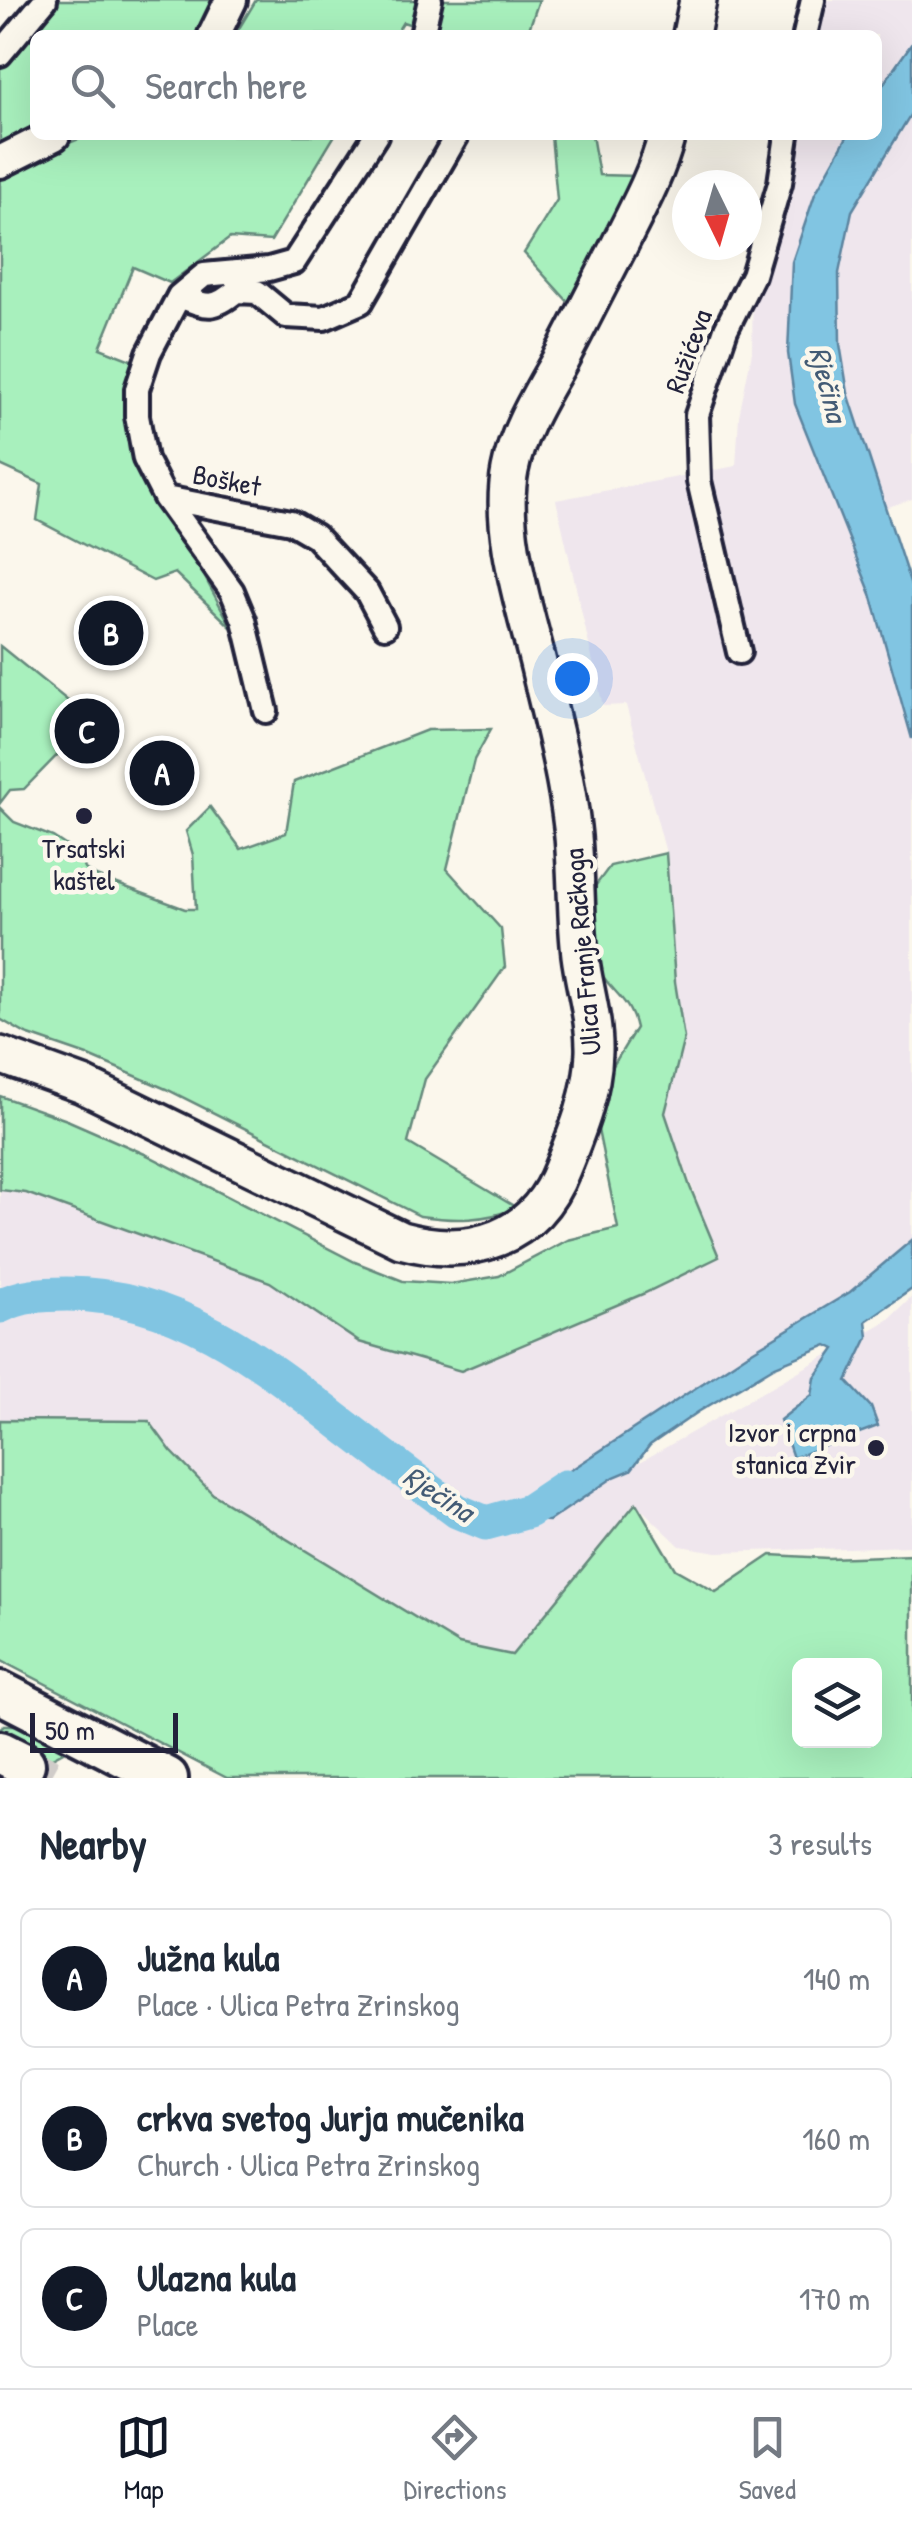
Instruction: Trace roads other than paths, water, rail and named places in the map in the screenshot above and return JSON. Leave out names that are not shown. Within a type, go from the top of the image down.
[{"type":"highway","points":[[17,1700],[166,1778]]},
{"type":"main road","points":[[692,30],[698,0]]},
{"type":"main road","name":"Ulica Franje Račkoga","points":[[0,1055],[83,1085],[401,1240],[436,1248],[474,1244],[514,1231],[540,1211],[556,1184],[578,1128],[590,1086],[594,1052],[579,942],[572,827],[514,558],[507,501],[510,469],[544,389],[646,192],[665,140]]},
{"type":"street","points":[[0,54],[44,0]]},
{"type":"street","points":[[216,30],[231,0]]},
{"type":"street","points":[[423,30],[430,0]]},
{"type":"street","points":[[807,30],[812,0]]},
{"type":"street","points":[[0,162],[44,140]]},
{"type":"street","points":[[179,296],[204,275],[269,270],[294,262],[373,140]]},
{"type":"street","points":[[179,296],[204,305],[220,304],[236,291],[258,292],[286,316],[324,318],[361,302],[454,140]]},
{"type":"street","name":"Ružićeva","points":[[739,652],[699,481],[697,415],[726,329],[752,275],[780,183],[785,140]]},
{"type":"street","name":"Bošket","points":[[179,296],[149,352],[137,389],[137,416],[146,459],[165,498],[290,522],[315,536],[367,592],[385,626]]},
{"type":"street","points":[[165,498],[232,591],[244,620],[266,711]]},
{"type":"water","name":"Rječina","points":[[912,43],[912,112],[852,211],[839,273],[840,344],[848,393],[912,589],[912,739],[871,594],[795,404],[788,353],[792,262],[815,194],[845,140],[882,140],[882,86]]},
{"type":"water","name":"Rječina","points":[[912,1240],[912,1289],[866,1321],[868,1337],[847,1381],[871,1407],[878,1426],[793,1458],[780,1420],[812,1395],[815,1378],[835,1349],[827,1345],[775,1366],[698,1412],[650,1445],[631,1470],[614,1477],[549,1521],[532,1520],[518,1505],[747,1354],[850,1292]]},
{"type":"waterway","name":"Rječina","points":[[0,1306],[33,1296],[108,1297],[147,1306],[185,1321],[255,1360],[457,1511],[486,1523],[529,1511],[565,1487]]},
{"type":"tunnel","points":[[24,1764],[49,1778]]},
{"type":"place","name":"crkva svetog Jurja mučenika","points":[[111,633]]},
{"type":"place","name":"Ulazna kula","points":[[87,731]]},
{"type":"place","name":"Južna kula","points":[[162,773]]},
{"type":"place","name":"Trsatski kaštel","points":[[84,816]]},
{"type":"place","name":"Izvor i crpna stanica Zvir","points":[[876,1448]]}]
